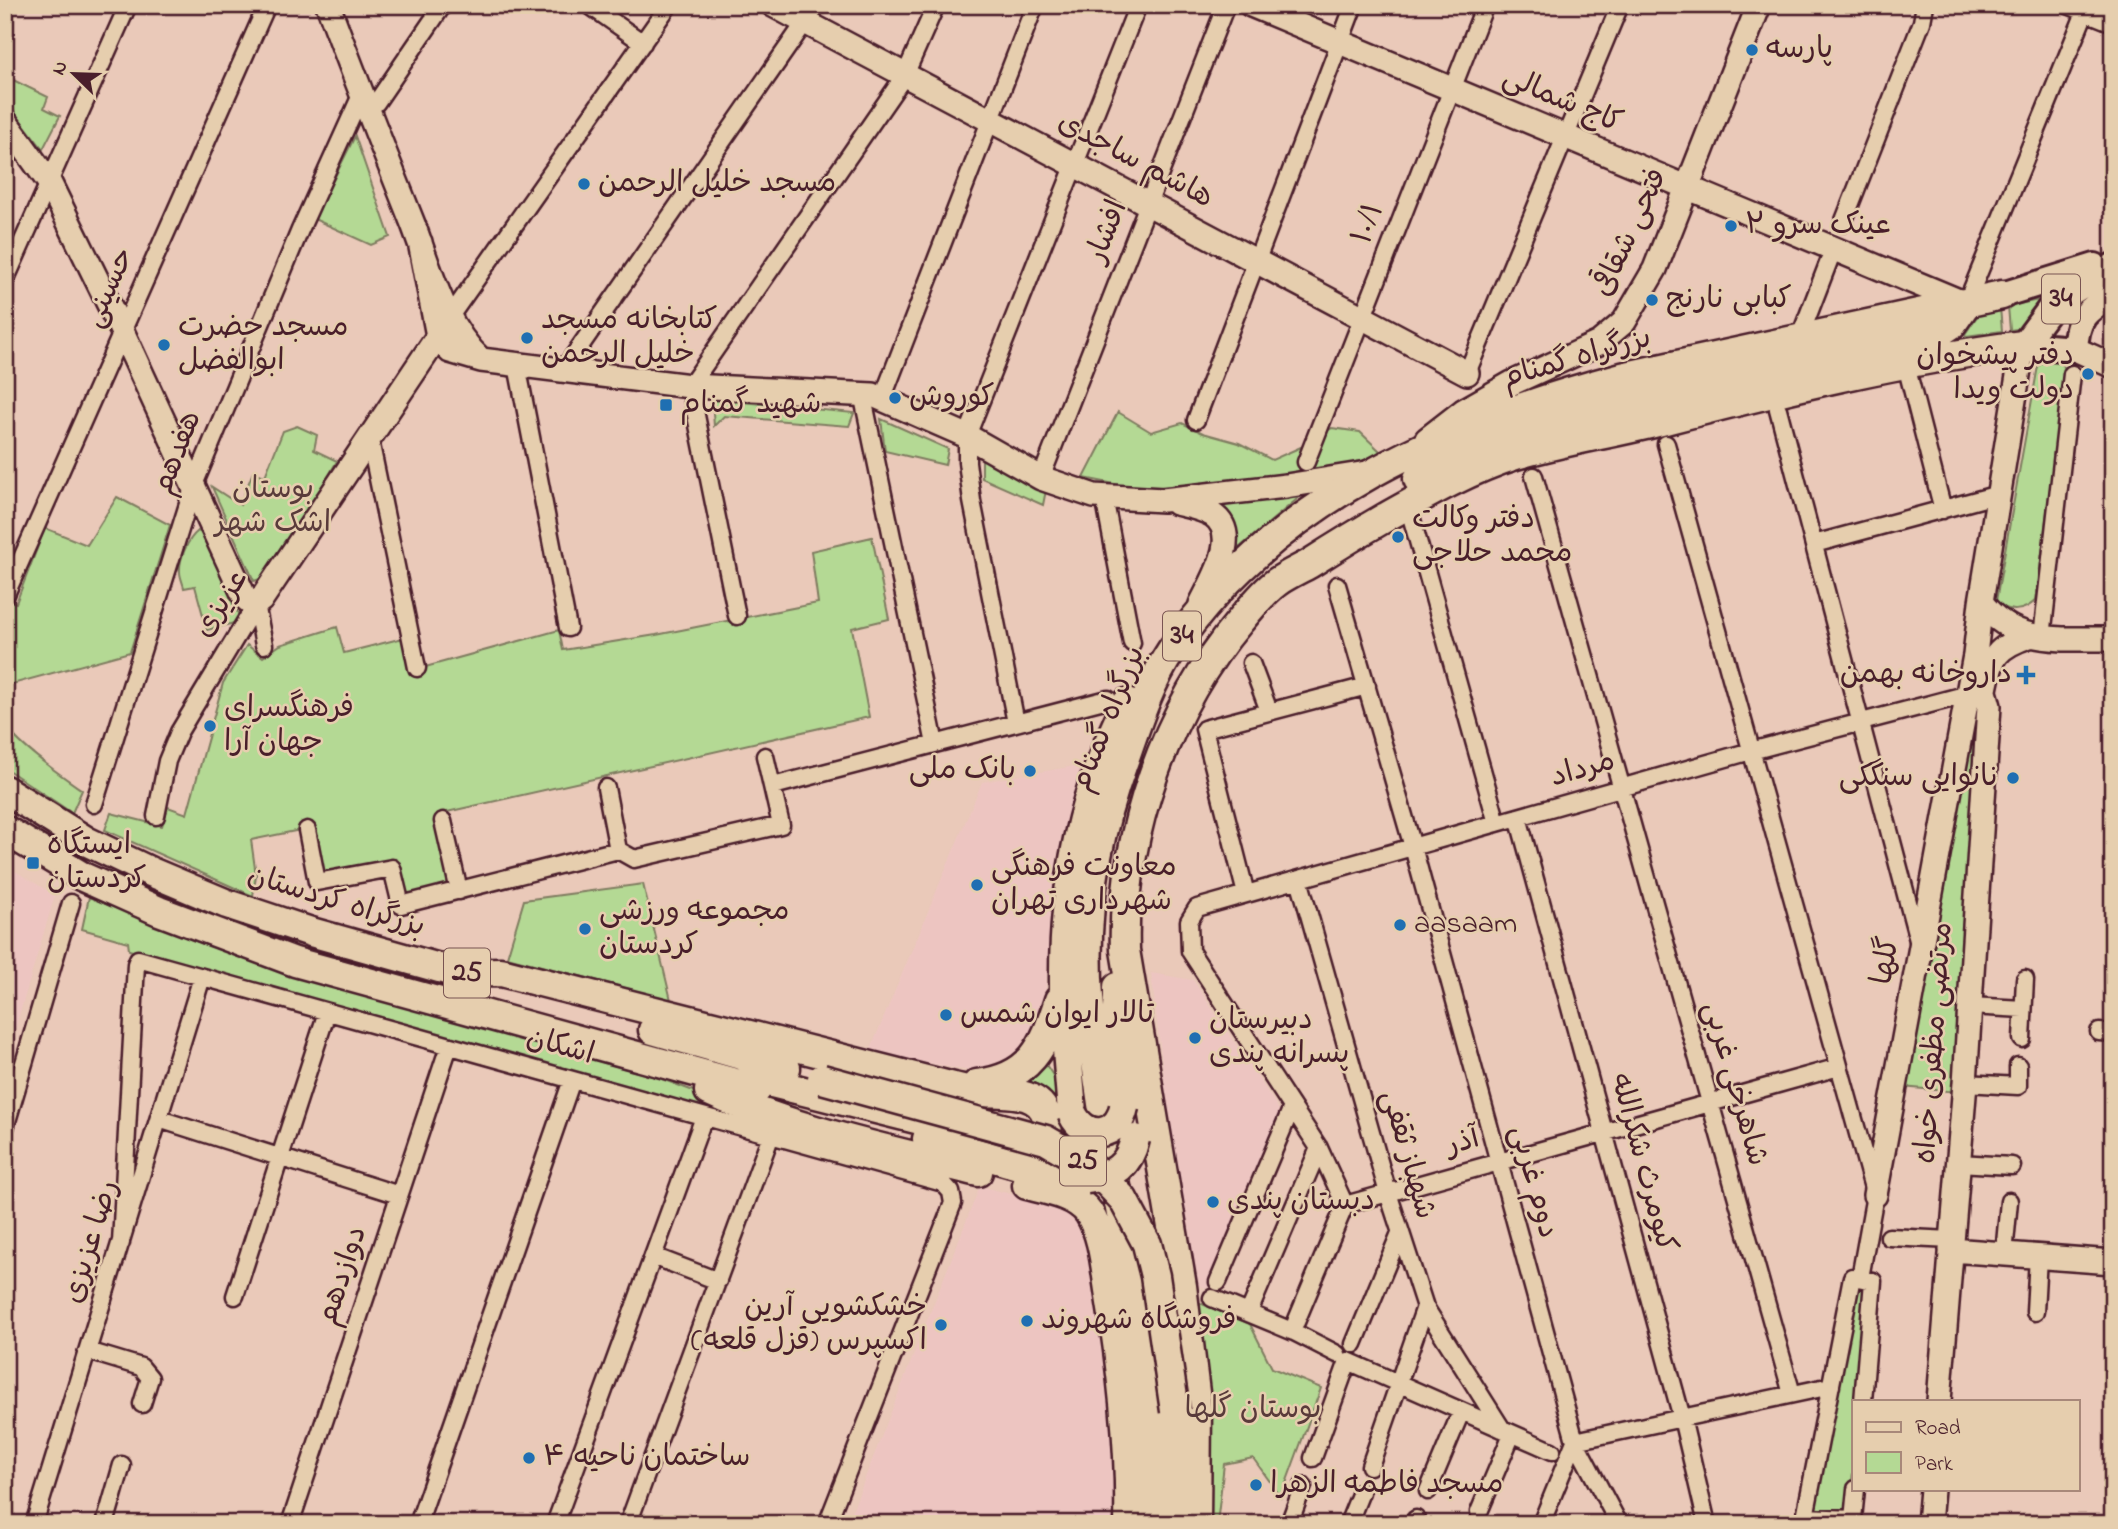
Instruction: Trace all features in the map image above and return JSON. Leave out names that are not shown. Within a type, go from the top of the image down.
[{"type":"highway","name":"بزرگراه گمنام","points":[[1153,1524],[1151,1411],[1130,1261],[1098,1079],[1089,995],[1087,941],[1092,879],[1105,816],[1139,715],[1169,653],[1235,573],[1298,519],[1373,472],[1465,429],[1572,390],[1622,377],[2002,295]]},
{"type":"highway","points":[[1276,583],[1289,566],[1327,534],[1428,473],[1485,445],[1542,423],[1615,402],[1937,334],[1952,324],[1966,304]]},
{"type":"highway","name":"34","points":[[1196,1524],[1198,1409],[1181,1286],[1125,950],[1124,922],[1135,844],[1146,801],[1161,758],[1200,677],[1221,643],[1276,583],[1408,505],[1479,469],[1515,456],[1757,396],[1924,360],[2023,345]]},
{"type":"highway","points":[[1125,950],[1118,988],[1118,1031],[1124,1107],[1122,1115],[1112,1128],[1096,1132],[1081,1126],[1072,1112],[1064,986],[1071,872],[1080,824],[1091,786],[1133,691],[1149,669],[1169,653]]},
{"type":"highway","name":"بزرگراه کردستان","points":[[5,790],[88,842],[151,872],[227,904],[311,932],[457,973],[501,972],[954,1087],[977,1092],[1027,1096],[1033,1099],[1046,1115],[1048,1130],[1045,1137],[1034,1144],[1017,1145],[752,1078],[740,1084]]},
{"type":"highway","name":"25","points":[[5,830],[83,877],[159,911],[295,962],[740,1084],[1043,1172],[1084,1179],[1104,1177],[1117,1171],[1129,1156],[1141,1113],[1126,999],[1125,950]]},
{"type":"highway","name":"25","points":[[457,973],[822,1079],[1046,1140],[1089,1165],[1123,1199],[1147,1244],[1155,1276],[1175,1410],[1177,1524]]},
{"type":"highway","points":[[954,1087],[1002,1080],[1026,1066],[1044,1043],[1064,986]]},
{"type":"highway","points":[[654,1060],[702,1087],[748,1108],[860,1142],[1045,1190],[1071,1199],[1085,1208],[1102,1245],[1115,1328],[1130,1478],[1129,1524]]},
{"type":"main road","points":[[328,5],[369,99],[420,242],[450,351],[481,360],[690,386],[873,395],[967,436],[1041,478],[1071,490],[1104,497],[1163,500],[1286,486],[1373,472]]},
{"type":"main road","name":"هاشم ساجدی","points":[[773,5],[811,14],[905,75],[1466,373]]},
{"type":"main road","name":"کاج شمالی","points":[[1251,5],[1966,304]]},
{"type":"main road","name":"فتحی شقاقی","points":[[1402,458],[1463,411],[1512,383],[1599,343],[1624,322],[1655,269],[1759,5]]},
{"type":"main road","points":[[5,121],[49,182],[122,331],[245,598],[256,604]]},
{"type":"main road","name":"34","points":[[2002,295],[2113,260]]},
{"type":"main road","name":"34","points":[[2023,345],[2049,310],[2061,299],[2113,266]]},
{"type":"main road","points":[[2075,349],[2076,332],[2082,316],[2113,294]]},
{"type":"main road","name":"عزیزی","points":[[256,604],[370,440],[443,327]]},
{"type":"main road","points":[[2023,345],[2075,349],[2113,366]]},
{"type":"main road","name":"گلها","points":[[1875,1195],[1921,950],[1976,692],[1975,655],[1981,602],[2023,345]]},
{"type":"main road","points":[[1163,500],[1207,512],[1221,522],[1225,533],[1223,555],[1194,620]]},
{"type":"main road","points":[[1981,602],[2002,624],[2035,637]]},
{"type":"main road","points":[[1976,692],[1996,654],[2004,646],[2035,637],[2113,639]]},
{"type":"main road","name":"مرتضی مظفری خواه","points":[[1939,1400],[1965,1083],[1989,706],[1976,692]]},
{"type":"main road","points":[[1952,1245],[2004,1254],[2113,1262]]},
{"type":"main road","points":[[1929,1524],[1932,1490]]},
{"type":"street","points":[[5,281],[128,5]]},
{"type":"street","name":"حسینی","points":[[6,594],[267,5]]},
{"type":"street","name":"هفدهم","points":[[94,804],[194,485],[300,230],[369,99],[443,5]]},
{"type":"street","points":[[589,5],[643,43]]},
{"type":"street","points":[[443,327],[669,5]]},
{"type":"street","points":[[737,616],[690,386],[905,75],[936,5]]},
{"type":"street","points":[[934,744],[873,395],[990,121],[1035,5]]},
{"type":"street","points":[[1016,723],[972,501],[967,436],[1138,5]]},
{"type":"street","name":"افشار","points":[[1041,478],[1226,5]]},
{"type":"street","points":[[1196,420],[1354,5]]},
{"type":"street","name":"۱۰/۱","points":[[1306,462],[1485,5]]},
{"type":"street","points":[[1466,373],[1620,5]]},
{"type":"street","points":[[1843,223],[1922,22],[1925,5]]},
{"type":"street","points":[[2068,5],[2087,9],[2113,23]]},
{"type":"street","points":[[1966,304],[2087,9]]},
{"type":"street","points":[[563,371],[811,14]]},
{"type":"street","points":[[1799,340],[1834,248]]},
{"type":"street","points":[[517,365],[568,628]]},
{"type":"street","points":[[2035,637],[2072,374]]},
{"type":"street","points":[[1909,377],[1943,510]]},
{"type":"street","points":[[1778,409],[1921,950]]},
{"type":"street","points":[[370,440],[417,668]]},
{"type":"street","points":[[1666,444],[1875,1195]]},
{"type":"street","name":"شاهرخی غربی","points":[[1534,476],[1792,1394]]},
{"type":"street","points":[[1814,544],[2000,494]]},
{"type":"street","points":[[1104,497],[1132,643]]},
{"type":"street","points":[[1411,516],[1497,823]]},
{"type":"street","name":"دوم غربی","points":[[1337,585],[1413,847],[1575,1441],[1619,1524]]},
{"type":"street","points":[[256,604],[264,645]]},
{"type":"street","name":"عزیزی","points":[[156,816],[167,761],[179,732],[256,604]]},
{"type":"street","points":[[1251,663],[1269,711]]},
{"type":"street","points":[[1246,894],[1204,729],[1367,686]]},
{"type":"street","name":"مرداد","points":[[1292,1107],[1190,951],[1187,931],[1189,921],[1197,908],[1751,751],[1976,692]]},
{"type":"street","points":[[773,786],[1108,699]]},
{"type":"street","points":[[307,830],[317,882],[392,868],[401,905],[618,850],[634,859],[781,825],[765,756]]},
{"type":"street","points":[[606,788],[618,850]]},
{"type":"street","name":"کیومرث شکرالله","points":[[1518,817],[1682,1418],[1707,1524]]},
{"type":"street","points":[[443,821],[458,891]]},
{"type":"street","name":"شهباز ثقفی","points":[[1299,879],[1388,1194],[1425,1307],[1507,1432]]},
{"type":"street","points":[[5,1128],[71,903]]},
{"type":"street","name":"اشکان","points":[[121,1243],[138,959],[943,1183],[951,1192],[953,1203],[827,1524]]},
{"type":"street","name":"رضا عزیزی","points":[[34,1524],[202,977]]},
{"type":"street","points":[[2022,1038],[2025,979]]},
{"type":"street","points":[[1970,1006],[2023,1009]]},
{"type":"street","points":[[235,1296],[327,1012]]},
{"type":"street","name":"دوازدهم","points":[[290,1524],[449,1046]]},
{"type":"street","points":[[1965,1083],[2018,1086],[2018,1066]]},
{"type":"street","name":"آذر","points":[[1345,1205],[1839,1067]]},
{"type":"street","points":[[418,1524],[572,1080]]},
{"type":"street","points":[[1292,1107],[1319,1148],[1345,1205],[1296,1322]]},
{"type":"street","points":[[1292,1107],[1215,1290],[1249,1312],[1342,1358],[1400,1378],[1461,1412],[1552,1451]]},
{"type":"street","points":[[555,1524],[704,1117]]},
{"type":"street","points":[[159,1119],[399,1195]]},
{"type":"street","points":[[628,1524],[771,1135]]},
{"type":"street","points":[[1249,1312],[1319,1148]]},
{"type":"street","points":[[1958,1164],[2012,1166]]},
{"type":"street","name":"گلها","points":[[1831,1386],[1851,1278],[1860,1278],[1875,1195]]},
{"type":"street","points":[[2004,1254],[2008,1200]]},
{"type":"street","points":[[1354,1344],[1400,1233]]},
{"type":"street","points":[[1889,1237],[1952,1245]]},
{"type":"street","points":[[653,1256],[718,1281]]},
{"type":"street","points":[[2035,1312],[2038,1256]]},
{"type":"street","points":[[1860,1278],[1873,1281],[1863,1400]]},
{"type":"street","points":[[1370,1466],[1425,1307]]},
{"type":"street","points":[[88,1351],[141,1367],[146,1371],[150,1378],[142,1404]]},
{"type":"street","points":[[1313,1458],[1342,1358]]},
{"type":"street","points":[[1541,1524],[1575,1441],[1831,1386],[1805,1517],[1853,1520],[1856,1490]]},
{"type":"street","points":[[1428,1491],[1461,1412]]},
{"type":"street","points":[[1479,1512],[1507,1432]]},
{"type":"street","points":[[105,1524],[122,1465]]},
{"type":"street","points":[[1289,1524],[1303,1486]]},
{"type":"street","points":[[1348,1524],[1361,1492]]},
{"type":"shaded area","points":[[1087,764],[1058,852],[1043,1018],[1032,1041],[994,1075],[869,1053],[982,782]]},
{"type":"shaded area","points":[[5,865],[55,895],[5,1063]]},
{"type":"shaded area","points":[[1151,973],[1193,980],[1280,1111],[1208,1289],[1197,1285],[1165,1086]]},
{"type":"shaded area","points":[[980,1186],[1056,1206],[1083,1223],[1097,1269],[1119,1433],[1118,1524],[847,1524]]},
{"type":"green space","points":[[5,76],[48,97],[44,108],[60,116],[43,149],[5,100]]},
{"type":"green space","points":[[355,136],[390,237],[371,245],[314,219]]},
{"type":"green space","points":[[2044,299],[2025,328],[2010,330],[2008,306]]},
{"type":"green space","points":[[2000,307],[2002,331],[1966,336],[1980,312]]},
{"type":"green space","points":[[2047,359],[2058,361],[2065,368],[2036,600],[2021,609],[2011,610],[1996,601],[2038,366]]},
{"type":"green space","points":[[712,399],[854,413],[849,426],[724,416],[714,426]]},
{"type":"green space","points":[[1118,412],[1151,432],[1182,423],[1203,433],[1239,443],[1272,460],[1301,447],[1332,428],[1360,432],[1382,453],[1343,469],[1207,485],[1135,488],[1084,478]]},
{"type":"green space","points":[[881,419],[948,449],[945,465],[885,451]]},
{"type":"green space","name":"بوستان اشک شهر","points":[[297,426],[317,435],[314,450],[337,461],[272,575],[254,581],[212,487],[240,505],[253,472],[265,476],[283,431]]},
{"type":"green space","points":[[982,459],[1046,490],[1043,505],[982,478]]},
{"type":"green space","points":[[1302,495],[1234,552],[1212,501]]},
{"type":"green space","points":[[117,497],[170,525],[130,652],[5,686],[5,599],[16,603],[45,528],[87,545]]},
{"type":"green space","points":[[198,531],[206,535],[238,613],[238,619],[234,623],[207,630],[195,586],[184,588],[180,574],[185,549]]},
{"type":"green space","points":[[872,537],[889,619],[852,628],[869,717],[438,814],[455,886],[405,898],[395,859],[325,877],[315,827],[251,840],[256,875],[253,896],[105,830],[111,813],[162,826],[168,807],[187,814],[223,683],[247,645],[263,657],[280,645],[337,627],[344,653],[403,638],[411,671],[559,630],[563,650],[656,635],[818,603],[811,551]]},
{"type":"green space","points":[[1972,710],[1980,714],[1958,1092],[1902,1087]]},
{"type":"green space","points":[[5,722],[16,739],[82,790],[72,813],[5,768]]},
{"type":"green space","name":"مجموعه ورزشی کردستان","points":[[643,884],[671,1000],[507,957],[524,900]]},
{"type":"green space","points":[[89,897],[201,943],[299,978],[659,1078],[704,1095],[777,1134],[589,1078],[129,950],[128,942],[82,929]]},
{"type":"green space","points":[[1041,1057],[1054,1077],[1057,1114],[1010,1085]]},
{"type":"green space","points":[[1854,1282],[1869,1284],[1859,1400],[1852,1400],[1852,1482],[1849,1516],[1809,1514]]},
{"type":"green space","name":"بوستان گلها","points":[[1195,1301],[1250,1324],[1272,1368],[1321,1388],[1281,1497],[1253,1458],[1224,1464],[1217,1524],[1208,1524],[1211,1496]]},
{"type":"place","name":"پارسه","points":[[1752,50]]},
{"type":"place","name":"مسجد خلیل الرحمن","points":[[584,184]]},
{"type":"place","name":"عینک سرو ۲","points":[[1731,226]]},
{"type":"place","name":"کبابی نارنج","points":[[1652,300]]},
{"type":"place","name":"كتابخانه مسجد خليل الرحمن","points":[[527,338]]},
{"type":"place","name":"مسجد حضرت ابوالفضل","points":[[164,345]]},
{"type":"place","name":"دفتر پیشخوان دولت ویدا","points":[[2088,374]]},
{"type":"place","name":"کوروش","points":[[895,398]]},
{"type":"place","name":"شهید گمنام","points":[[666,405]]},
{"type":"place","name":"دفتر وکالت محمد حلاجی","points":[[1398,537]]},
{"type":"place","name":"داروخانه بهمن","points":[[2026,675]]},
{"type":"place","name":"فرهنگسرای جهان آرا","points":[[210,726]]},
{"type":"place","name":"بانک ملی","points":[[1030,771]]},
{"type":"place","name":"نانوایی سنگکی","points":[[2013,778]]},
{"type":"place","name":"ایستگاه کردستان","points":[[33,863]]},
{"type":"place","name":"معاونت فرهنگی شهرداری تهران","points":[[977,885]]},
{"type":"place","name":"aasaam","points":[[1400,925]]},
{"type":"place","name":"مجموعه ورزشی کردستان","points":[[585,929]]},
{"type":"place","name":"تالار ایوان شمس","points":[[946,1015]]},
{"type":"place","name":"دبیرستان پسرانه پندی","points":[[1195,1038]]},
{"type":"place","name":"دبستان پندی","points":[[1213,1202]]},
{"type":"place","name":"فروشگاه شهروند","points":[[1027,1321]]},
{"type":"place","name":"خشکشویی آرین اکسپرس (قزل قلعه)","points":[[941,1325]]},
{"type":"place","name":"ساختمان ناحیه ۴","points":[[529,1458]]},
{"type":"place","name":"مسجد فاطمه الزهرا","points":[[1256,1485]]}]
